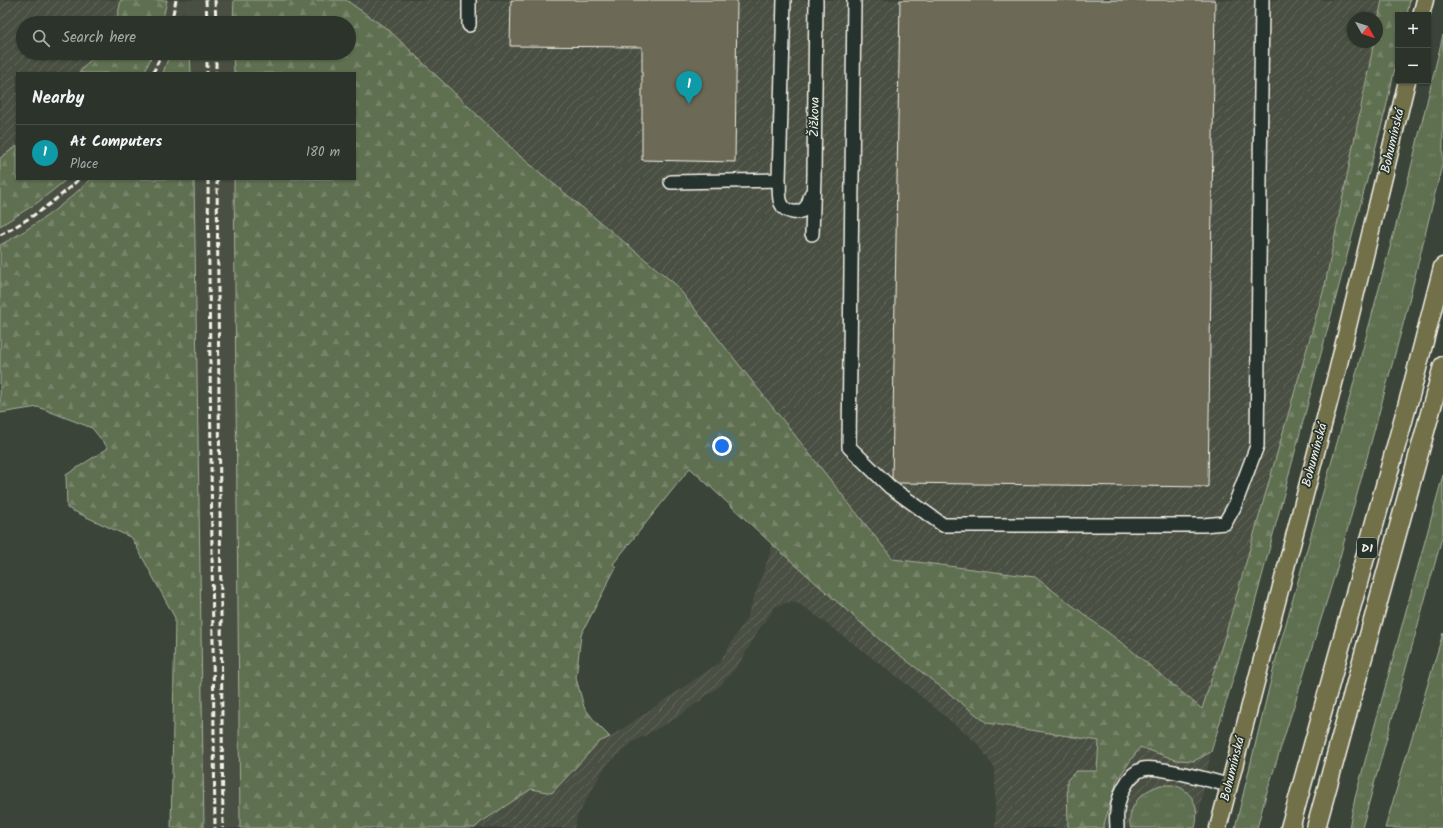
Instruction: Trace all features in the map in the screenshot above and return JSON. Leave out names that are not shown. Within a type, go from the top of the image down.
[{"type":"highway","name":"D1","points":[[1290,828],[1411,392],[1443,267]]},
{"type":"highway","name":"D1","points":[[1316,828],[1443,366]]},
{"type":"main road","points":[[1422,12],[1425,0]]},
{"type":"main road","name":"Bohumínská","points":[[1218,828],[1337,372],[1405,84]]},
{"type":"street","points":[[469,0],[469,25]]},
{"type":"street","points":[[784,0],[779,180],[780,200],[782,205],[788,210],[796,213],[803,210],[807,206],[814,177]]},
{"type":"street","name":"Žižkova","points":[[812,234],[816,0]]},
{"type":"street","points":[[854,0],[849,447],[890,487],[943,525],[1203,525],[1225,523],[1234,507],[1257,446],[1262,0]]},
{"type":"street","points":[[671,182],[779,180]]},
{"type":"street","points":[[1118,828],[1117,812],[1120,798],[1130,778],[1143,769],[1158,769],[1228,785]]},
{"type":"shaded area","points":[[0,0],[121,0],[118,16],[16,16],[16,60],[90,60],[80,72],[16,72],[16,147],[0,158]]},
{"type":"shaded area","points":[[167,0],[234,0],[233,16],[184,16],[183,10],[182,16],[164,16]]},
{"type":"shaded area","points":[[346,0],[1382,0],[1380,12],[1347,12],[1347,48],[1373,48],[1325,285],[1203,709],[1131,650],[1035,577],[893,559],[675,284],[520,156],[390,31]]},
{"type":"shaded area","points":[[150,60],[168,60],[163,72],[144,72]]},
{"type":"shaded area","points":[[190,60],[233,60],[234,72],[191,72]]},
{"type":"shaded area","points":[[66,180],[90,180],[74,195],[47,216],[22,233],[0,245],[0,226],[37,203]]},
{"type":"shaded area","points":[[194,180],[234,180],[240,828],[204,828]]},
{"type":"shaded area","points":[[773,545],[879,639],[987,723],[1099,741],[1097,771],[1076,771],[1067,780],[1068,828],[995,828],[995,769],[978,744],[904,682],[806,608],[792,601],[775,607],[758,631],[740,663],[720,686],[675,719],[633,742],[604,768],[577,817],[574,828],[475,828],[531,788],[552,793],[599,742],[610,737],[719,663],[747,617]]},
{"type":"shaded area","points":[[1140,747],[1176,760],[1194,761],[1211,752],[1198,818],[1194,801],[1129,824],[1131,828],[1103,828],[1117,780]]},
{"type":"green space","points":[[121,0],[167,0],[164,16],[118,16]]},
{"type":"green space","points":[[234,0],[346,0],[390,31],[520,156],[675,284],[893,559],[1035,577],[1131,650],[1202,709],[1227,629],[1325,285],[1373,48],[1383,48],[1383,12],[1380,12],[1382,0],[1410,0],[1408,12],[1395,12],[1395,68],[1385,112],[1247,633],[1211,752],[1194,761],[1176,760],[1140,747],[1117,780],[1103,828],[1068,828],[1067,780],[1076,771],[1097,771],[1099,741],[987,723],[879,639],[773,545],[690,468],[613,564],[616,567],[581,635],[576,678],[584,707],[597,724],[610,737],[599,742],[552,793],[531,789],[480,823],[475,828],[240,828],[234,180],[356,180],[356,72],[234,72],[233,60],[356,60],[356,16],[233,16]]},
{"type":"green space","points":[[1443,35],[1443,161],[1405,317],[1337,568],[1257,828],[1235,828],[1276,659],[1351,393],[1407,184]]},
{"type":"green space","points":[[90,60],[150,60],[144,72],[80,72]]},
{"type":"green space","points":[[168,60],[190,60],[191,72],[163,72]]},
{"type":"green space","points":[[16,147],[16,180],[66,180],[37,203],[0,226],[0,158]]},
{"type":"green space","points":[[90,180],[194,180],[204,828],[171,828],[175,618],[132,538],[67,508],[66,475],[108,448],[92,428],[38,407],[0,413],[0,245],[25,231],[70,198]]},
{"type":"green space","points":[[1443,475],[1443,534],[1362,828],[1349,828],[1355,798]]},
{"type":"green space","points":[[1443,633],[1443,828],[1385,828]]},
{"type":"green space","points":[[1160,785],[1173,785],[1186,791],[1191,796],[1197,814],[1195,828],[1131,828],[1130,819],[1134,805],[1145,793]]},
{"type":"building","points":[[511,0],[737,0],[735,162],[642,160],[642,47],[510,46]]},
{"type":"building","points":[[900,0],[1215,0],[1208,487],[898,483],[892,478]]},
{"type":"railway","points":[[173,16],[176,0]]},
{"type":"railway","points":[[206,0],[207,16]]},
{"type":"railway","points":[[215,0],[216,16]]},
{"type":"railway","points":[[153,72],[159,60]]},
{"type":"railway","points":[[207,60],[207,72]]},
{"type":"railway","points":[[216,60],[216,72]]},
{"type":"railway","points":[[0,235],[42,210],[78,180]]},
{"type":"railway","points":[[208,180],[215,828]]},
{"type":"railway","points":[[217,180],[223,828]]},
{"type":"place","name":"At Computers","points":[[689,104]]}]
